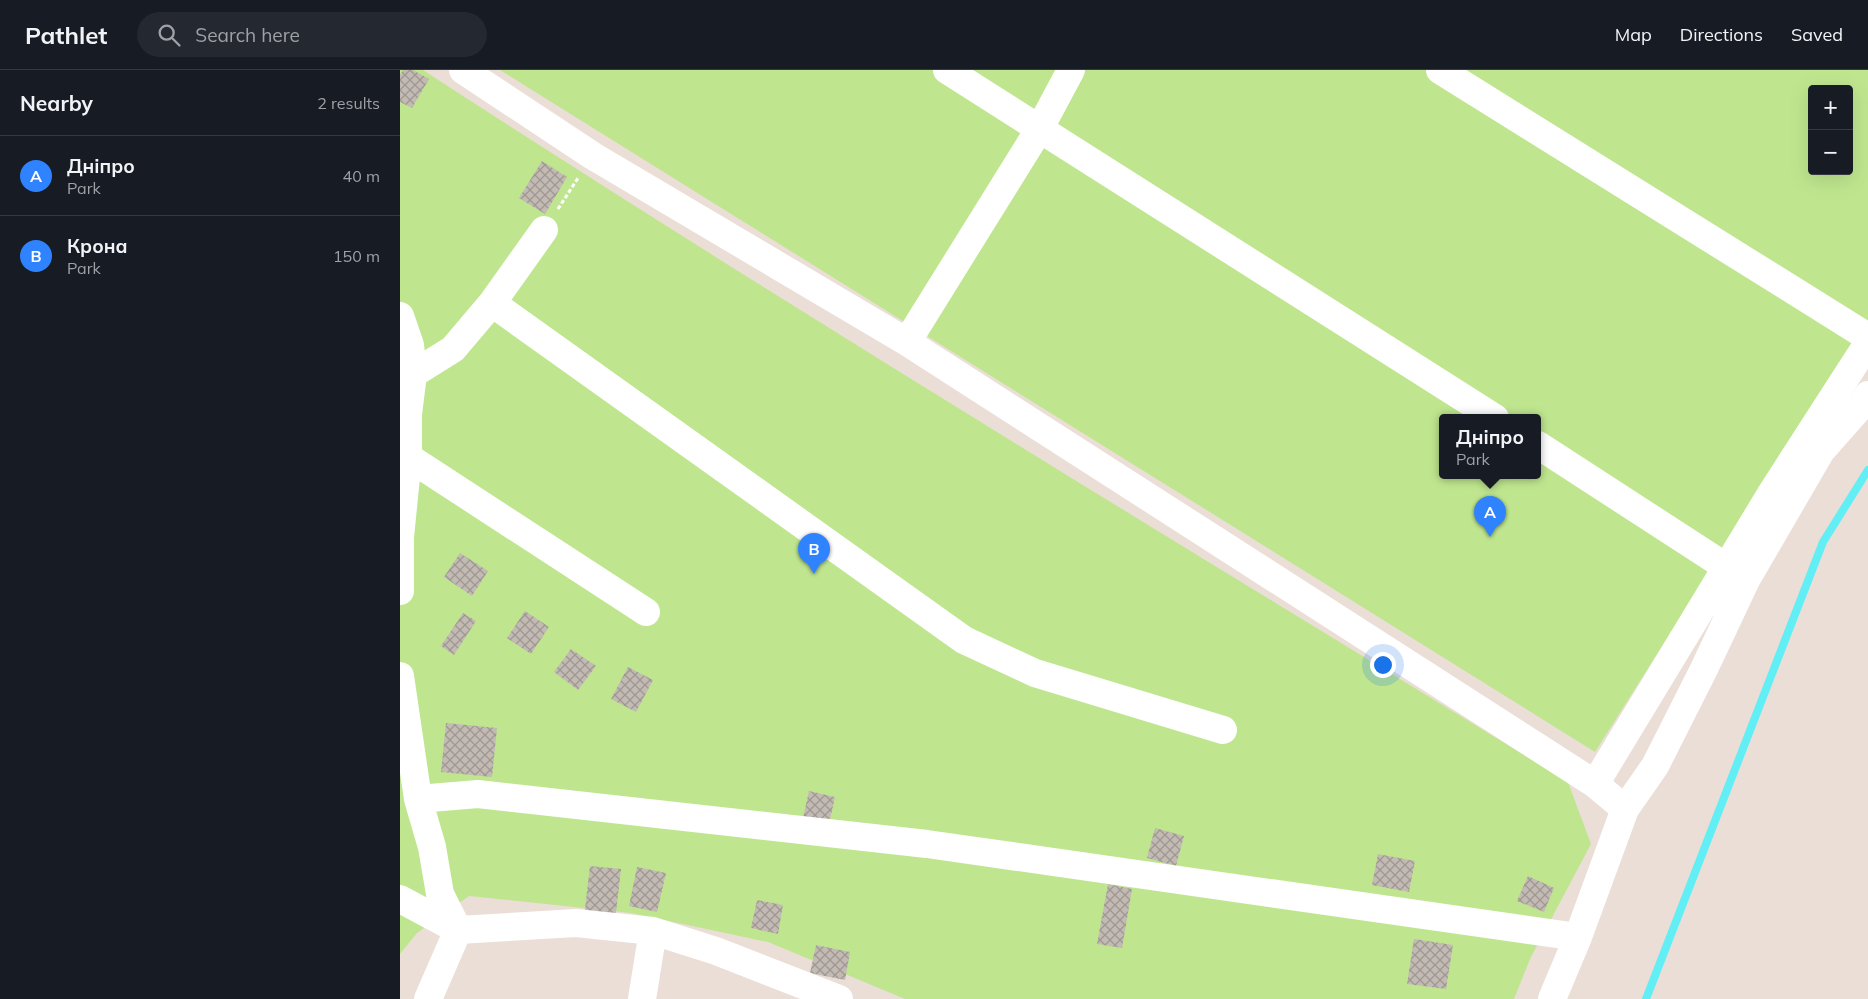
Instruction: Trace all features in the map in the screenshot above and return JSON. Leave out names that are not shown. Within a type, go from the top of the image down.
[{"type":"street","points":[[462,70],[593,156],[907,342],[1595,784],[1626,809]]},
{"type":"street","points":[[947,70],[1489,414]]},
{"type":"street","points":[[907,342],[1040,128],[1071,70]]},
{"type":"street","points":[[1440,70],[1868,337]]},
{"type":"street","points":[[413,374],[453,349],[492,303],[544,230]]},
{"type":"street","points":[[492,303],[964,640],[1035,673],[1223,730]]},
{"type":"street","points":[[400,316],[410,345],[413,374],[408,414],[408,457],[400,537],[400,591]]},
{"type":"street","points":[[1552,999],[1578,937],[1626,809],[1654,766],[1704,669],[1736,573],[1818,420],[1868,343]]},
{"type":"street","points":[[1595,784],[1821,450],[1860,407],[1868,395]]},
{"type":"street","points":[[1818,420],[1821,450]]},
{"type":"street","points":[[1541,448],[1736,573]]},
{"type":"street","points":[[408,457],[646,612]]},
{"type":"street","points":[[400,676],[418,799],[432,846],[440,894],[458,930]]},
{"type":"street","points":[[418,799],[478,794],[927,844],[1578,937]]},
{"type":"street","points":[[400,899],[458,930],[576,923],[653,931],[716,951],[839,999]]},
{"type":"street","points":[[428,999],[458,930]]},
{"type":"street","points":[[642,999],[653,931]]},
{"type":"path","points":[[544,230],[593,156]]},
{"type":"green space","points":[[400,70],[423,70],[850,341],[1568,782],[1591,844],[1530,959],[1514,999],[905,999],[768,942],[631,913],[469,896],[417,933],[400,954]]},
{"type":"green space","points":[[500,70],[1868,70],[1868,321],[1595,752]]},
{"type":"building","points":[[403,70],[413,70],[429,79],[412,108],[400,102],[400,75]]},
{"type":"building","points":[[542,161],[567,177],[545,214],[519,198]]},
{"type":"building","points":[[460,553],[488,571],[472,596],[444,577]]},
{"type":"building","points":[[525,611],[549,627],[531,654],[507,638]]},
{"type":"building","points":[[463,613],[476,621],[454,655],[441,646]]},
{"type":"building","points":[[571,649],[596,666],[578,690],[554,672]]},
{"type":"building","points":[[628,667],[653,680],[636,712],[611,699]]},
{"type":"building","points":[[446,723],[497,728],[492,777],[441,772]]},
{"type":"building","points":[[809,791],[835,797],[829,824],[803,818]]},
{"type":"building","points":[[1155,828],[1184,836],[1176,866],[1147,858]]},
{"type":"building","points":[[1378,854],[1415,861],[1409,892],[1372,885]]},
{"type":"building","points":[[590,866],[621,869],[615,921],[584,917]]},
{"type":"building","points":[[637,867],[666,873],[657,912],[629,906]]},
{"type":"building","points":[[1528,876],[1554,888],[1544,912],[1517,901]]},
{"type":"building","points":[[1108,884],[1132,889],[1122,948],[1097,944]]},
{"type":"building","points":[[757,900],[783,905],[778,934],[751,928]]},
{"type":"building","points":[[1414,939],[1453,945],[1446,989],[1407,984]]},
{"type":"building","points":[[816,945],[850,952],[845,980],[810,973]]},
{"type":"waterway","points":[[1646,999],[1823,542],[1868,470]]},
{"type":"place","name":"Дніпро","points":[[1490,537]]},
{"type":"place","name":"Крона","points":[[814,574]]}]
